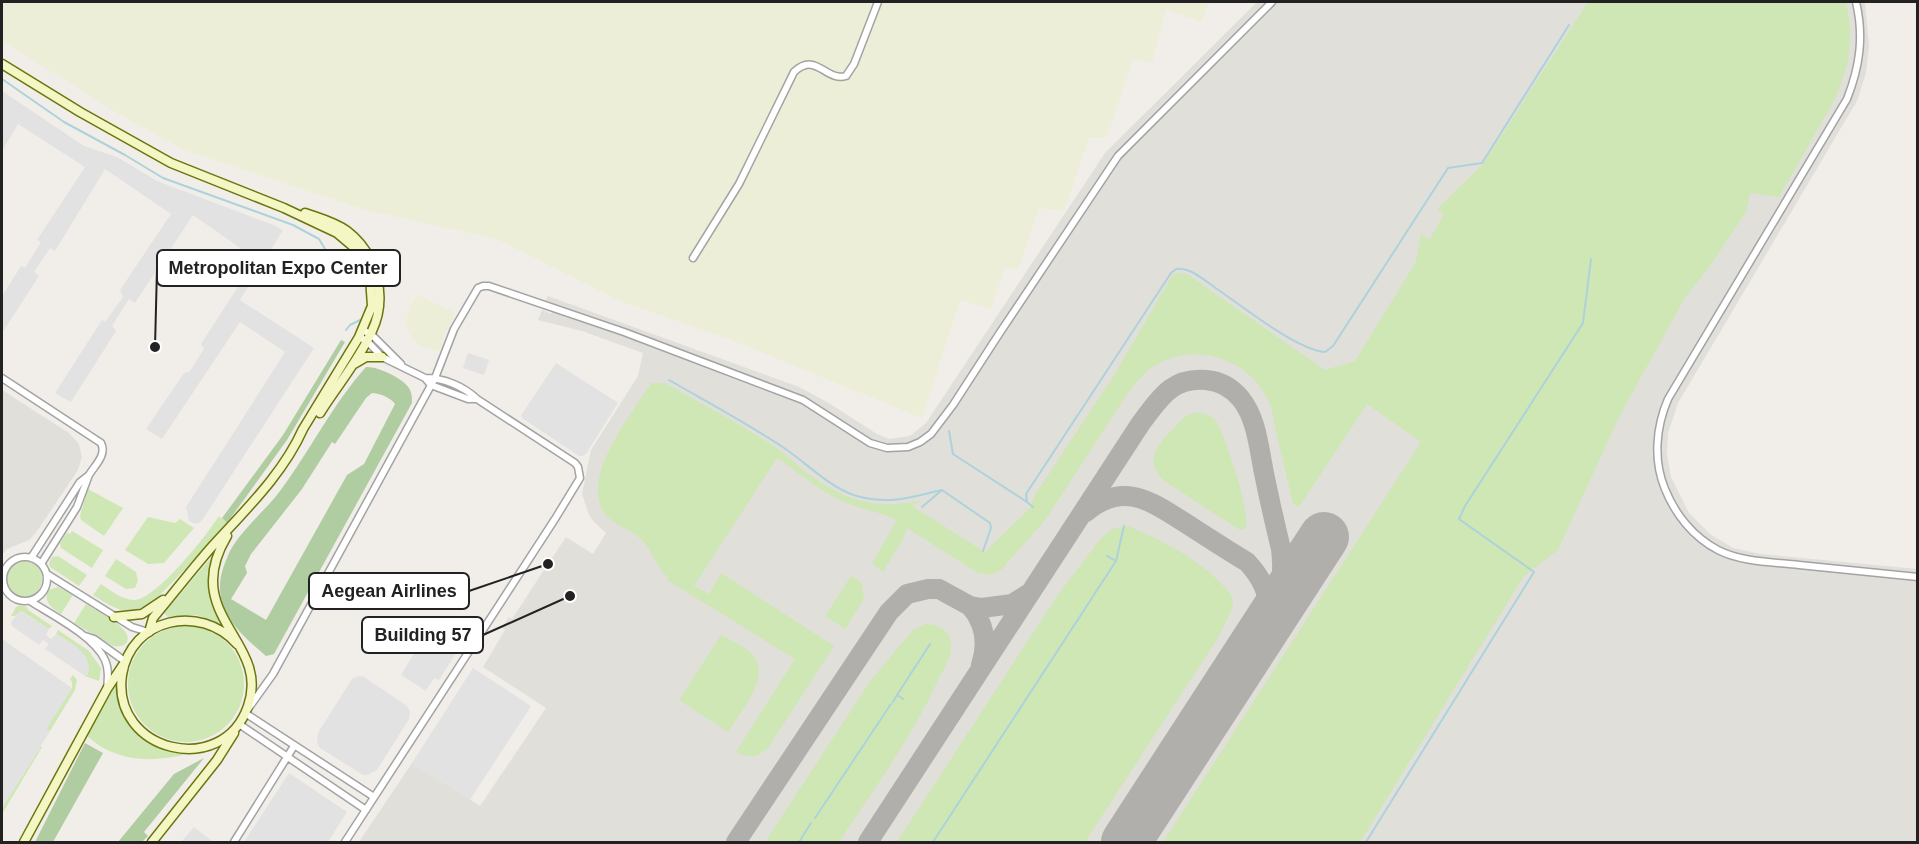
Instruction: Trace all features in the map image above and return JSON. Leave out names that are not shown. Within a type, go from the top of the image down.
[{"type":"street","points":[[693,258],[739,184],[794,72],[803,65],[812,64],[837,77],[846,76],[854,64],[878,2]]},
{"type":"street","points":[[152,843],[217,760],[245,712],[262,692],[273,674],[435,378],[454,329],[478,288],[489,286],[624,332],[803,400],[877,446],[902,448],[920,442],[936,429],[953,405],[1118,156],[1272,2]]},
{"type":"street","points":[[1856,2],[1861,43],[1857,70],[1847,99],[1668,399],[1659,431],[1658,464],[1660,477],[1677,513],[1697,536],[1717,550],[1732,556],[1777,563],[1917,577]]},
{"type":"street","points":[[2,64],[80,112],[171,163],[284,208],[299,211],[340,227],[363,247],[375,269],[379,290],[379,311],[349,368],[307,432],[298,441],[268,485],[208,551],[153,618],[149,632]]},
{"type":"street","points":[[365,336],[382,357]]},
{"type":"street","points":[[365,336],[406,368]]},
{"type":"street","points":[[298,441],[303,429],[365,336]]},
{"type":"street","points":[[349,368],[366,357],[382,357],[425,378],[431,385],[468,399],[477,399]]},
{"type":"street","points":[[2,378],[103,446],[103,453],[89,475],[77,507],[41,564]]},
{"type":"street","points":[[345,843],[580,478],[575,463],[470,393],[442,379],[425,378]]},
{"type":"street","points":[[31,558],[80,482],[89,475]]},
{"type":"street","points":[[234,524],[220,550],[212,582],[214,600],[247,660],[251,674],[251,693],[245,712]]},
{"type":"street","points":[[47,574],[46,588],[30,601],[21,601],[12,597],[4,586],[3,578],[6,569],[15,560],[31,558],[41,564],[47,574],[114,617],[132,627],[149,632]]},
{"type":"street","points":[[114,617],[142,614],[161,601],[170,599]]},
{"type":"street","points":[[30,601],[92,643],[104,659],[108,676],[107,689]]},
{"type":"street","points":[[24,843],[107,689],[135,645],[149,632],[173,621],[195,620],[221,629],[237,644]]},
{"type":"street","points":[[82,636],[94,639],[126,662]]},
{"type":"street","points":[[126,662],[122,685],[126,708],[138,728],[156,742],[178,749],[201,748],[223,738],[238,724]]},
{"type":"street","points":[[245,712],[374,797]]},
{"type":"street","points":[[238,724],[366,810]]},
{"type":"street","points":[[234,843],[294,746]]},
{"type":"shaded area","points":[[1257,2],[1865,2],[1869,46],[1866,73],[1857,101],[1678,403],[1668,433],[1667,455],[1671,477],[1689,513],[1710,534],[1733,548],[1761,554],[1917,569],[1917,842],[359,842],[412,763],[480,806],[546,708],[483,667],[505,630],[502,628],[509,617],[512,619],[544,570],[541,567],[548,556],[552,558],[566,537],[593,554],[606,533],[589,515],[582,494],[591,450],[638,376],[643,353],[582,331],[538,320],[542,310],[551,314],[554,305],[545,301],[548,296],[799,387],[889,439],[910,436],[926,423],[1105,153]]},
{"type":"shaded area","points":[[2,91],[84,146],[117,157],[157,181],[283,230],[240,300],[314,348],[201,522],[196,524],[189,521],[186,507],[285,352],[240,322],[162,439],[146,429],[184,373],[189,372],[204,349],[201,344],[256,259],[193,215],[135,303],[129,299],[112,326],[116,331],[71,402],[55,393],[102,320],[105,322],[123,297],[120,290],[171,214],[105,169],[55,251],[50,248],[34,272],[39,276],[2,333],[2,296],[21,266],[25,268],[41,242],[37,240],[85,167],[18,124],[2,151]]},
{"type":"shaded area","points":[[468,353],[489,360],[484,375],[463,368]]},
{"type":"shaded area","points":[[556,363],[618,403],[583,456],[579,456],[522,418],[522,414]]},
{"type":"shaded area","points":[[2,390],[69,433],[79,444],[82,457],[78,470],[35,534],[29,540],[7,549],[2,555]]},
{"type":"shaded area","points":[[20,611],[49,629],[46,635],[51,639],[56,634],[78,648],[86,657],[89,666],[88,674],[85,676],[45,649],[49,644],[43,640],[39,645],[12,626],[11,622]]},
{"type":"shaded area","points":[[436,617],[467,636],[439,680],[434,678],[426,691],[401,675]]},
{"type":"shaded area","points":[[2,639],[72,688],[46,729],[50,731],[2,808]]},
{"type":"shaded area","points":[[473,668],[531,706],[470,800],[412,763]]},
{"type":"shaded area","points":[[359,676],[406,705],[410,711],[409,719],[377,770],[367,775],[363,775],[320,748],[317,743],[318,733],[352,679]]},
{"type":"shaded area","points":[[289,773],[347,812],[328,842],[244,842]]},
{"type":"shaded area","points":[[194,827],[213,842],[181,842]]},
{"type":"green space","points":[[2,2],[876,2],[845,74],[840,76],[808,62],[800,64],[794,70],[740,186],[796,73],[801,69],[817,68],[840,80],[847,78],[856,65],[880,2],[1209,2],[1201,22],[1166,9],[1152,63],[1133,59],[1107,137],[1089,137],[1064,211],[1039,208],[1018,270],[1005,267],[991,309],[960,300],[922,418],[729,339],[620,301],[497,239],[365,210],[184,150],[119,114],[2,41]]},
{"type":"green space","points":[[1588,2],[1846,2],[1850,25],[1848,61],[1835,99],[1779,197],[1750,193],[1746,212],[1710,266],[1686,296],[1619,417],[1558,550],[1524,576],[1360,842],[1163,842],[1421,442],[1367,404],[1299,507],[1293,504],[1272,410],[1257,382],[1245,371],[1231,363],[1200,354],[1169,359],[1154,366],[1143,375],[1128,393],[1046,519],[1001,570],[990,575],[978,573],[907,528],[883,572],[872,563],[897,520],[835,498],[777,458],[694,586],[709,594],[721,573],[834,646],[768,748],[753,756],[745,756],[736,752],[795,659],[667,580],[668,577],[660,569],[642,540],[613,522],[605,514],[599,499],[599,482],[603,464],[621,428],[651,383],[665,383],[730,420],[774,446],[819,482],[846,496],[860,501],[890,504],[922,500],[912,506],[985,552],[1031,507],[1033,498],[1113,377],[1172,276],[1176,273],[1187,274],[1325,370],[1355,361],[1416,262],[1421,234],[1430,239],[1444,214],[1437,209],[1483,164]]},
{"type":"green space","points":[[418,295],[455,314],[445,333],[439,352],[419,345],[408,332],[406,322],[409,310]]},
{"type":"green space","points":[[341,340],[345,342],[287,440],[227,523],[222,518],[283,435]]},
{"type":"green space","points":[[366,367],[383,371],[406,384],[411,392],[412,403],[274,654],[266,656],[235,625],[224,607],[220,586],[223,568],[235,543],[280,491]],"holes":[[[372,393],[382,395],[395,404],[364,464],[347,475],[266,620],[231,599],[247,573],[245,566],[251,554],[302,489],[332,442],[335,444],[366,398]]]},
{"type":"green space","points":[[1193,413],[1209,415],[1219,426],[1242,495],[1245,530],[1238,529],[1163,480],[1158,473],[1154,460],[1157,448],[1181,420]]},
{"type":"green space","points":[[88,489],[123,508],[104,536],[81,520],[80,515]]},
{"type":"green space","points":[[219,516],[227,523],[157,598],[145,607],[130,611],[121,610],[93,595],[101,584],[116,594],[134,600],[155,590],[180,565]]},
{"type":"green space","points":[[148,517],[175,523],[180,519],[194,528],[164,563],[148,564],[125,550]]},
{"type":"green space","points":[[1128,526],[1157,539],[1198,563],[1232,596],[1233,607],[1219,636],[1085,842],[897,842],[1057,596],[1101,538],[1112,529]]},
{"type":"green space","points":[[72,531],[103,550],[92,568],[61,548],[60,543],[67,533],[70,534]]},
{"type":"green space","points":[[58,556],[87,575],[79,586],[50,567],[52,557]]},
{"type":"green space","points":[[116,559],[136,572],[138,581],[135,588],[126,589],[105,576]]},
{"type":"green space","points":[[209,560],[211,561],[208,579],[209,594],[221,624],[196,615],[168,617],[164,613]]},
{"type":"green space","points":[[24,561],[36,567],[42,579],[36,591],[24,597],[12,591],[6,579],[12,567]]},
{"type":"green space","points":[[851,576],[861,582],[864,599],[845,629],[825,616]]},
{"type":"green space","points":[[58,587],[73,595],[61,614],[47,601],[49,590]]},
{"type":"green space","points":[[86,604],[119,625],[126,633],[127,642],[113,646],[74,623]]},
{"type":"green space","points":[[21,605],[52,626],[49,629],[21,611],[11,616],[16,607]]},
{"type":"green space","points":[[925,624],[940,627],[950,638],[950,652],[947,661],[904,744],[839,842],[765,842],[871,680],[912,631]]},
{"type":"green space","points":[[186,626],[208,630],[227,643],[240,662],[244,684],[240,706],[227,725],[208,738],[186,742],[164,738],[145,725],[132,706],[128,684],[132,662],[145,643],[164,630]]},
{"type":"green space","points":[[58,630],[89,651],[101,668],[99,681],[85,676],[88,674],[88,666],[83,654],[74,645],[56,634]]},
{"type":"green space","points":[[721,635],[750,652],[757,661],[759,671],[753,693],[728,732],[679,700]]},
{"type":"green space","points":[[73,675],[77,680],[75,690],[50,731],[46,729],[72,688],[70,679]]},
{"type":"green space","points":[[117,679],[123,709],[136,732],[145,741],[157,747],[187,754],[161,759],[134,758],[110,751],[87,736]]},
{"type":"green space","points":[[85,743],[103,753],[53,842],[35,842]]},
{"type":"green space","points":[[42,747],[2,814],[2,808]]},
{"type":"green space","points":[[204,758],[144,832],[148,836],[142,842],[118,842],[174,774]]},
{"type":"waterway","points":[[1033,507],[1027,502],[1026,494],[1171,273],[1176,269],[1192,272],[1285,336],[1300,344],[1325,352],[1333,346],[1448,168],[1482,163],[1569,25]]},
{"type":"waterway","points":[[2,79],[64,122],[163,178],[293,225],[319,239],[327,257],[326,282]]},
{"type":"waterway","points":[[1366,842],[1534,572],[1459,519],[1465,506],[1583,323],[1591,259]]},
{"type":"waterway","points":[[346,330],[360,320]]},
{"type":"waterway","points":[[669,380],[756,430],[832,484],[853,495],[876,500],[895,500],[942,490]]},
{"type":"waterway","points":[[949,431],[953,454],[1027,502]]},
{"type":"waterway","points":[[922,507],[942,490],[990,523],[991,528],[983,551]]},
{"type":"waterway","points":[[933,842],[1116,561],[1124,526]]},
{"type":"waterway","points":[[1107,556],[1116,561]]},
{"type":"waterway","points":[[897,695],[930,644]]},
{"type":"waterway","points":[[893,702],[897,695],[903,699]]},
{"type":"waterway","points":[[815,818],[891,704]]},
{"type":"waterway","points":[[799,842],[811,823]]},
{"type":"taxiway","points":[[868,842],[1141,423],[1168,391],[1184,382],[1206,380],[1225,386],[1241,399],[1254,425],[1282,561],[1280,592],[1263,631]]},
{"type":"taxiway","points":[[1086,512],[1100,502],[1113,497],[1125,496],[1138,498],[1162,508],[1247,562],[1264,587],[1269,608],[1268,616]]},
{"type":"taxiway","points":[[736,842],[889,612],[907,594],[939,589],[970,606],[982,608],[1012,604],[1028,594]]},
{"type":"taxiway","points":[[970,606],[979,619],[984,634],[981,665]]},
{"type":"runway","points":[[1126,842],[1324,537]]},
{"type":"place","name":"Metropolitan Expo Center","points":[[155,347]]},
{"type":"place","name":"Aegean Airlines","points":[[548,564]]},
{"type":"place","name":"Building 57","points":[[570,596]]}]
